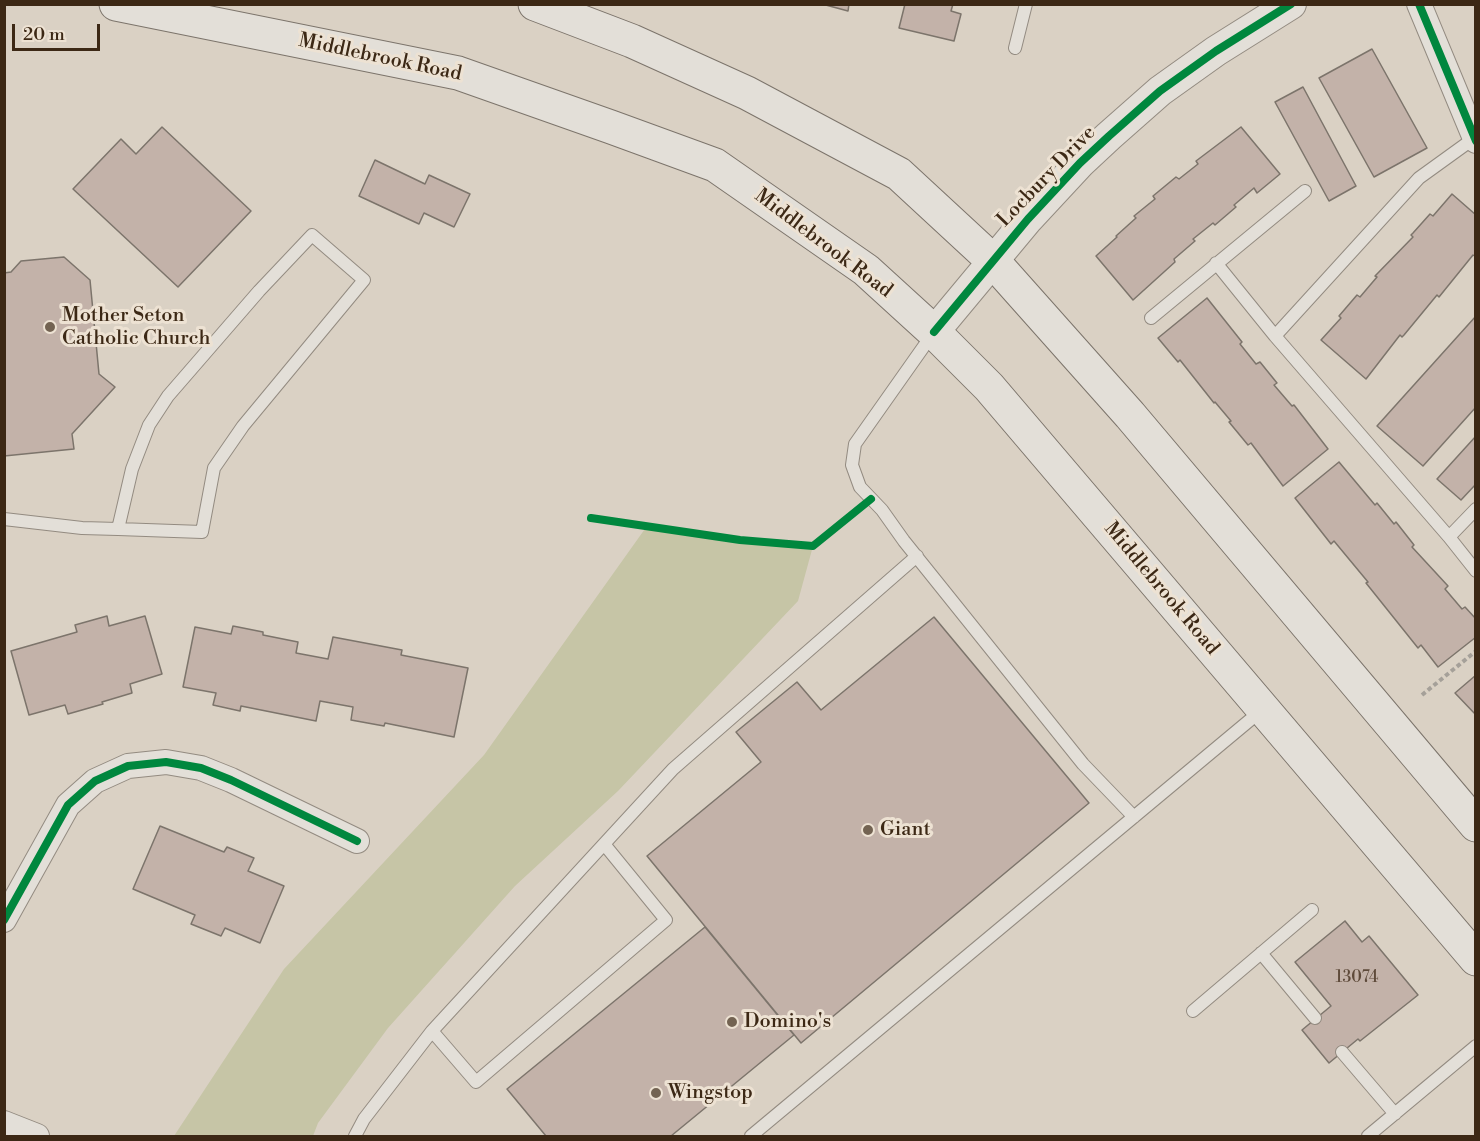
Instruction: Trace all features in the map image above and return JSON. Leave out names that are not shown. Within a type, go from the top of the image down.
[{"type":"main road","name":"Middlebrook Road","points":[[116,4],[458,73],[715,165],[866,270],[934,332],[989,387],[1476,959]]},
{"type":"main road","points":[[536,4],[632,41],[747,93],[898,174],[992,260],[1130,415],[1476,825]]},
{"type":"street","name":"Locbury Drive","points":[[934,332],[992,260],[1080,163],[1143,106],[1216,51],[1291,4]]},
{"type":"street","points":[[1419,4],[1474,140]]},
{"type":"street","points":[[4,920],[49,836],[69,805],[95,781],[128,766],[166,762],[201,768],[231,780],[357,841]]},
{"type":"street","points":[[4,1123],[37,1137]]},
{"type":"lane","points":[[1015,48],[1026,4]]},
{"type":"lane","points":[[1275,336],[1419,178],[1474,140]]},
{"type":"lane","points":[[1151,318],[1305,191]]},
{"type":"lane","points":[[4,519],[82,528],[202,532],[214,468],[249,418],[364,280],[312,235],[259,291],[168,396],[149,425],[132,469],[118,529]]},
{"type":"lane","points":[[1216,263],[1275,336],[1476,571]]},
{"type":"lane","points":[[934,332],[855,444],[852,465],[860,488],[882,510],[1083,764],[1134,817]]},
{"type":"lane","points":[[1449,537],[1476,508]]},
{"type":"lane","points":[[355,1137],[364,1119],[432,1031],[673,769],[917,556]]},
{"type":"lane","points":[[751,1137],[1263,709]]},
{"type":"lane","points":[[432,1031],[476,1082],[666,920],[604,844]]},
{"type":"lane","points":[[1193,1011],[1312,910]]},
{"type":"lane","points":[[1261,953],[1315,1018]]},
{"type":"lane","points":[[1368,1137],[1476,1046]]},
{"type":"lane","points":[[1342,1052],[1395,1114]]},
{"type":"path","points":[[1422,695],[1476,651]]},
{"type":"green space","points":[[647,526],[813,546],[798,601],[618,791],[515,886],[388,1028],[318,1123],[313,1136],[174,1136],[284,969],[484,755]]},
{"type":"building","points":[[822,4],[849,4],[848,11]]},
{"type":"building","points":[[905,4],[953,4],[951,11],[961,14],[954,41],[899,28]]},
{"type":"building","points":[[1372,49],[1427,148],[1374,177],[1319,78]]},
{"type":"building","points":[[1303,87],[1356,186],[1329,201],[1275,102]]},
{"type":"building","points":[[162,127],[251,211],[178,287],[73,189],[121,139],[136,154]]},
{"type":"building","points":[[1241,127],[1280,174],[1257,193],[1254,188],[1215,225],[1213,223],[1193,239],[1195,241],[1174,259],[1175,262],[1133,300],[1096,256],[1136,218],[1134,216],[1155,199],[1153,196],[1176,177],[1179,179],[1198,164],[1196,161]]},
{"type":"building","points":[[375,160],[425,184],[429,175],[470,194],[454,227],[424,213],[419,224],[359,196]]},
{"type":"building","points":[[1452,194],[1476,215],[1476,257],[1473,255],[1439,297],[1437,295],[1402,337],[1400,335],[1366,379],[1321,340],[1341,318],[1339,316],[1357,295],[1360,297],[1377,277],[1375,276],[1413,237],[1411,235],[1430,214],[1433,216]]},
{"type":"building","name":"Mother Seton Catholic Church","points":[[64,257],[90,280],[99,374],[115,387],[72,434],[74,449],[4,456],[4,273],[11,272],[21,261]]},
{"type":"building","points":[[1207,298],[1242,342],[1240,344],[1256,364],[1260,362],[1277,383],[1274,385],[1292,406],[1294,405],[1328,449],[1283,486],[1251,443],[1248,445],[1180,360],[1178,362],[1158,338]]},
{"type":"building","points":[[1476,316],[1476,407],[1423,466],[1377,426]]},
{"type":"building","points":[[1476,436],[1476,484],[1461,500],[1437,479]]},
{"type":"building","points":[[1339,462],[1375,505],[1377,503],[1394,524],[1396,522],[1414,545],[1412,547],[1448,586],[1445,589],[1462,609],[1465,607],[1476,619],[1476,637],[1438,667],[1421,645],[1418,648],[1366,583],[1368,582],[1334,541],[1331,544],[1295,498]]},
{"type":"building","points":[[107,616],[109,626],[145,616],[162,674],[130,684],[132,693],[102,702],[103,704],[68,714],[65,705],[29,715],[11,651],[77,632],[75,625]]},
{"type":"building","name":"Giant","points":[[934,617],[1089,803],[801,1043],[647,856],[761,762],[736,732],[797,682],[821,710]]},
{"type":"building","points":[[233,626],[298,642],[296,653],[328,659],[333,637],[402,650],[401,655],[468,668],[454,737],[385,723],[384,726],[351,720],[353,707],[320,701],[316,721],[241,706],[240,711],[213,705],[216,693],[183,687],[195,627],[231,634]]},
{"type":"building","points":[[1476,675],[1476,715],[1455,693]]},
{"type":"building","points":[[160,826],[224,852],[227,847],[254,858],[248,871],[284,886],[260,943],[225,928],[221,936],[191,924],[195,915],[133,889]]},
{"type":"building","points":[[1345,921],[1362,942],[1369,936],[1418,995],[1329,1063],[1302,1030],[1331,1006],[1295,962]]},
{"type":"building","points":[[705,927],[794,1035],[671,1136],[546,1136],[507,1089]]},
{"type":"cycle path","points":[[934,332],[1028,219],[1080,163],[1109,136],[1160,91],[1216,51],[1291,4]]},
{"type":"cycle path","points":[[1419,4],[1476,141]]},
{"type":"cycle path","points":[[591,518],[740,540],[813,546],[871,499]]},
{"type":"cycle path","points":[[4,920],[68,805],[95,781],[128,766],[166,762],[201,768],[231,780],[357,841]]},
{"type":"place","name":"Mother Seton Catholic Church","points":[[50,327]]},
{"type":"place","name":"Giant","points":[[868,830]]},
{"type":"place","name":"Domino's","points":[[732,1022]]},
{"type":"place","name":"Wingstop","points":[[656,1093]]}]
